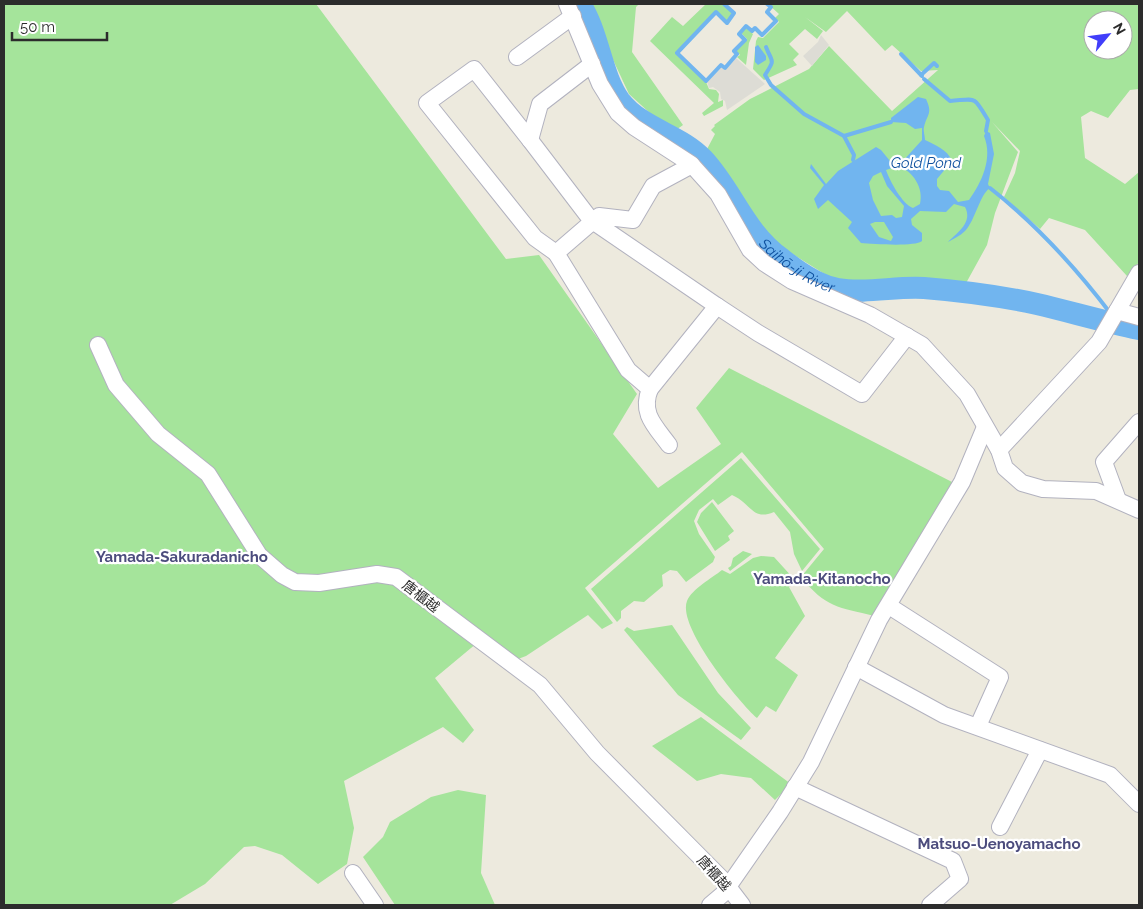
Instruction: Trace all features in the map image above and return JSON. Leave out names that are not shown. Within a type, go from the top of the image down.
[{"type":"street","points":[[517,57],[570,10],[607,99],[618,113],[634,127],[692,165],[718,194],[750,250],[764,263],[792,281],[842,304],[860,310],[922,344],[967,394],[999,450],[1005,468],[1022,483],[1042,489],[1096,491],[1139,510]]},
{"type":"street","points":[[530,140],[540,104],[592,64]]},
{"type":"street","points":[[650,389],[628,370],[556,253],[535,238],[427,103],[474,68],[591,220],[758,333],[862,394],[907,336]]},
{"type":"street","points":[[556,253],[591,220],[599,216],[633,220],[653,186],[692,165]]},
{"type":"street","points":[[999,450],[1022,422],[1099,342],[1139,273]]},
{"type":"street","points":[[669,445],[650,420],[645,401],[650,389],[717,306]]},
{"type":"street","points":[[1117,310],[1139,317]]},
{"type":"street","name":"唐櫃越","points":[[98,345],[116,385],[158,434],[208,474],[259,555],[282,575],[295,582],[319,583],[377,574],[396,577],[540,686],[597,753],[723,880],[727,888],[742,905]]},
{"type":"street","points":[[1118,500],[1104,462],[1139,422]]},
{"type":"street","points":[[710,905],[724,894],[811,762],[856,667],[889,606],[962,482],[985,427]]},
{"type":"street","points":[[889,606],[1000,677],[978,726]]},
{"type":"street","points":[[856,667],[944,716],[978,726],[1110,775],[1139,804]]},
{"type":"street","points":[[1000,827],[1040,750]]},
{"type":"street","points":[[795,787],[953,860],[960,879],[930,905]]},
{"type":"street","points":[[353,873],[375,905]]},
{"type":"green space","points":[[4,4],[316,4],[506,259],[539,255],[637,394],[613,434],[658,488],[721,444],[696,408],[729,368],[954,483],[875,616],[842,608],[826,601],[801,577],[824,549],[742,452],[585,588],[613,623],[602,629],[588,615],[526,656],[507,663],[477,643],[435,678],[474,730],[463,743],[443,727],[344,781],[354,828],[347,864],[318,884],[282,855],[255,846],[244,847],[205,884],[170,905],[4,905]]},
{"type":"green space","points":[[587,4],[639,4],[636,7],[632,52],[683,125],[676,130],[651,114],[629,94]]},
{"type":"green space","points":[[706,4],[724,4],[734,14],[727,22],[715,11],[675,53],[706,82],[709,89],[716,90],[719,94],[718,102],[723,100],[723,106],[704,116],[702,113],[714,103],[650,41],[672,17],[683,26]]},
{"type":"green space","points":[[768,4],[1139,4],[1139,89],[1130,90],[1108,118],[1091,111],[1081,117],[1085,158],[1125,184],[1139,172],[1139,261],[1133,274],[1127,276],[1085,230],[1049,218],[1040,229],[1004,197],[1015,173],[1020,151],[992,122],[1018,152],[995,213],[987,245],[965,285],[917,282],[839,283],[770,240],[706,151],[715,134],[711,130],[714,125],[750,99],[809,69],[829,46],[892,111],[938,70],[921,71],[892,45],[885,51],[847,11],[826,32],[805,17],[823,31],[817,39],[805,29],[789,44],[799,54],[793,60],[797,65],[764,80],[753,69],[756,41],[758,37],[763,38],[779,22],[775,18],[779,14]]},
{"type":"green space","points":[[746,28],[753,34],[749,43],[746,65],[737,57],[740,55],[736,51],[747,39],[741,33]]},
{"type":"green space","points":[[741,458],[820,549],[802,571],[794,554],[790,532],[774,512],[767,514],[756,513],[732,495],[718,505],[713,499],[699,510],[694,521],[699,534],[715,557],[713,562],[686,582],[677,571],[670,570],[662,575],[663,586],[644,602],[634,601],[621,611],[621,618],[617,622],[591,589]]},
{"type":"green space","points":[[712,502],[734,531],[728,536],[730,540],[715,551],[697,522],[701,513]]},
{"type":"green space","points":[[743,551],[752,554],[730,571],[728,568],[731,566],[733,558]]},
{"type":"green space","points":[[761,556],[774,557],[794,579],[789,587],[805,616],[775,658],[798,675],[776,712],[766,706],[757,718],[711,662],[700,645],[686,613],[687,601],[693,592],[703,584],[722,570],[730,574],[753,558]]},
{"type":"green space","points":[[672,625],[718,693],[751,728],[741,740],[678,695],[624,630],[627,627],[634,631]]},
{"type":"green space","points":[[701,717],[791,784],[775,800],[751,778],[721,774],[697,781],[652,746]]},
{"type":"green space","points":[[458,790],[486,795],[481,873],[495,905],[395,905],[363,857],[383,837],[390,822],[431,797]]},
{"type":"shaded area","points":[[821,35],[829,45],[812,66],[803,56],[818,42]]},
{"type":"shaded area","points":[[736,58],[765,84],[727,110],[725,101],[721,99],[720,92],[713,87],[709,88],[707,81],[720,67],[725,70]]},
{"type":"water","points":[[758,45],[766,56],[766,60],[758,65],[755,62],[755,47]]},
{"type":"water","name":"Gold Pond","points":[[918,97],[926,99],[929,111],[924,128],[925,140],[944,150],[952,161],[937,179],[937,186],[940,190],[949,191],[958,202],[969,200],[982,178],[987,161],[984,136],[986,131],[990,133],[994,154],[988,184],[990,188],[983,196],[969,227],[948,242],[966,222],[967,212],[965,207],[954,204],[946,212],[920,211],[911,219],[912,225],[922,233],[922,241],[903,245],[861,243],[848,228],[852,222],[828,200],[818,209],[814,199],[824,185],[810,168],[811,164],[826,184],[838,171],[876,147],[890,161],[902,162],[922,140],[922,128],[915,129],[906,123],[891,122],[891,118]],"holes":[[[898,166],[913,176],[919,186],[920,204],[913,208],[905,202],[893,186],[886,170]],[[881,172],[887,186],[904,206],[902,217],[896,218],[892,215],[881,216],[873,200],[869,183],[873,176]],[[884,222],[893,237],[891,241],[879,237],[870,224]]]},
{"type":"waterway","name":"Saihō-ji River","points":[[580,4],[592,28],[608,79],[620,101],[639,118],[684,144],[703,159],[723,184],[748,224],[758,236],[782,259],[808,277],[823,285],[838,289],[924,288],[995,296],[1037,304],[1139,329]]},
{"type":"waterway","points":[[724,4],[734,13],[727,23],[716,12],[677,53],[706,81],[721,65],[725,68],[737,54],[734,51],[745,40],[739,34],[746,26],[752,31],[755,28],[762,35],[776,21],[767,12],[771,7],[767,4]]},
{"type":"waterway","points":[[766,47],[772,63],[765,75],[771,85],[804,114],[844,136],[854,155],[853,160]]},
{"type":"waterway","points":[[901,54],[922,76]]},
{"type":"waterway","points":[[921,75],[934,63],[937,66]]},
{"type":"waterway","points":[[924,79],[950,101],[974,100],[977,102],[988,120],[986,131]]},
{"type":"waterway","points":[[844,136],[891,122]]},
{"type":"waterway","points":[[990,188],[1055,247],[1111,314]]},
{"type":"district","name":"Yamada-Sakuradanicho","points":[[182,557]]},
{"type":"district","name":"Yamada-Kitanocho","points":[[822,579]]},
{"type":"district","name":"Matsuo-Uenoyamacho","points":[[999,844]]}]
